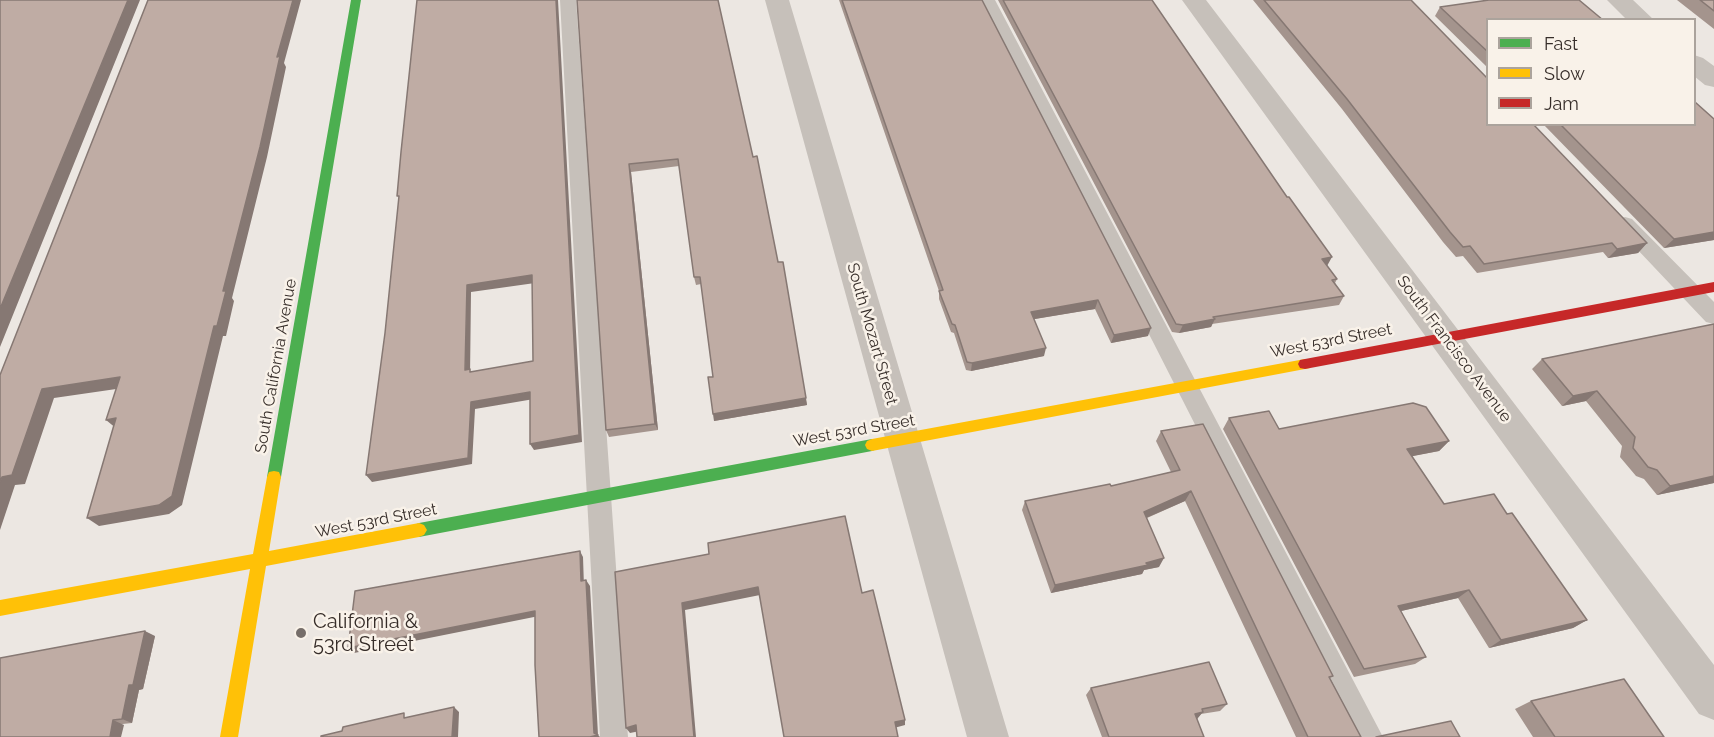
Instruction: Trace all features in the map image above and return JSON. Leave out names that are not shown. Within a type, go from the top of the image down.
[{"type":"street","name":"South California Avenue","points":[[229,737],[356,0]]},
{"type":"street","name":"South Mozart Street","points":[[777,0],[988,737]]},
{"type":"street","name":"South Francisco Avenue","points":[[1194,0],[1714,699]]},
{"type":"street","points":[[1619,0],[1640,18]]},
{"type":"street","points":[[1696,64],[1714,79]]},
{"type":"street","name":"West 53rd Street","points":[[0,608],[1714,287]]},
{"type":"lane","points":[[568,0],[614,737]]},
{"type":"lane","points":[[987,0],[1369,737]]},
{"type":"lane","points":[[1608,208],[1714,316]]},
{"type":"building","points":[[0,0],[128,0],[0,309]]},
{"type":"building","points":[[148,0],[293,0],[277,57],[280,56],[260,147],[223,291],[226,291],[217,326],[214,326],[172,496],[159,505],[87,518],[116,418],[106,420],[120,377],[42,389],[12,475],[2,477],[0,482],[0,375]]},
{"type":"building","points":[[417,0],[556,0],[579,435],[530,444],[530,392],[471,402],[468,458],[366,475],[385,333],[399,196],[397,196]],"holes":[[[532,275],[533,361],[470,372],[470,369],[465,370],[467,285]]]},
{"type":"building","points":[[577,0],[718,0],[753,157],[757,156],[778,262],[783,262],[806,398],[713,414],[708,377],[713,377],[700,277],[694,277],[678,159],[629,164],[655,424],[606,430]]},
{"type":"building","points":[[842,0],[982,0],[1151,328],[1114,335],[1098,300],[1031,312],[1046,348],[972,363],[967,362],[955,325],[952,324],[939,291],[943,290]]},
{"type":"building","points":[[1003,0],[1152,0],[1287,197],[1332,257],[1322,259],[1337,279],[1332,280],[1344,296],[1213,317],[1215,319],[1183,325],[1176,324]]},
{"type":"building","points":[[1264,0],[1411,0],[1486,77],[1486,126],[1535,126],[1647,243],[1617,249],[1612,243],[1484,264],[1470,246],[1463,247],[1450,232],[1347,99]]},
{"type":"building","points":[[1489,0],[1579,0],[1601,18],[1486,18],[1486,50],[1440,7]]},
{"type":"building","points":[[1700,0],[1714,0],[1714,11]]},
{"type":"building","points":[[1696,103],[1714,119],[1714,232],[1674,239],[1562,126],[1696,126]]},
{"type":"building","points":[[1714,324],[1714,476],[1670,486],[1657,470],[1648,467],[1633,448],[1635,437],[1597,391],[1573,396],[1542,359]]},
{"type":"building","points":[[1413,403],[1426,407],[1449,441],[1407,449],[1444,504],[1494,494],[1507,514],[1512,513],[1587,620],[1501,640],[1469,590],[1398,606],[1426,657],[1364,669],[1229,418],[1269,411],[1279,429]]},
{"type":"building","points":[[1203,424],[1333,676],[1329,677],[1361,737],[1308,737],[1191,491],[1144,512],[1164,558],[1146,563],[1148,565],[1055,585],[1025,501],[1110,484],[1111,486],[1180,470],[1161,431]]},
{"type":"building","points":[[845,516],[862,593],[873,590],[905,720],[895,722],[898,737],[784,737],[758,587],[682,603],[694,737],[637,737],[636,725],[626,728],[615,572],[709,554],[708,543]]},
{"type":"building","points":[[580,551],[581,581],[586,580],[594,733],[598,735],[539,737],[535,611],[348,648],[355,591]]},
{"type":"building","points":[[145,631],[133,685],[129,685],[122,719],[113,720],[110,737],[0,737],[0,658]]},
{"type":"building","points":[[1209,662],[1227,704],[1202,709],[1203,712],[1195,714],[1204,737],[1109,737],[1091,688]]},
{"type":"building","points":[[1624,679],[1664,737],[1555,737],[1531,701]]},
{"type":"building","points":[[454,707],[452,737],[321,737],[342,731],[343,727],[404,713],[404,718]]},
{"type":"building","points":[[1451,721],[1460,737],[1376,737]]},
{"type":"traffic: fast","points":[[274,477],[356,0]]},
{"type":"traffic: fast","points":[[419,530],[872,445]]},
{"type":"traffic: slow","points":[[872,445],[1305,364]]},
{"type":"traffic: slow","points":[[229,737],[274,477]]},
{"type":"traffic: slow","points":[[0,608],[419,530]]},
{"type":"traffic: jam","points":[[1305,364],[1714,287]]},
{"type":"place","name":"California & 53rd Street","points":[[301,633]]}]
